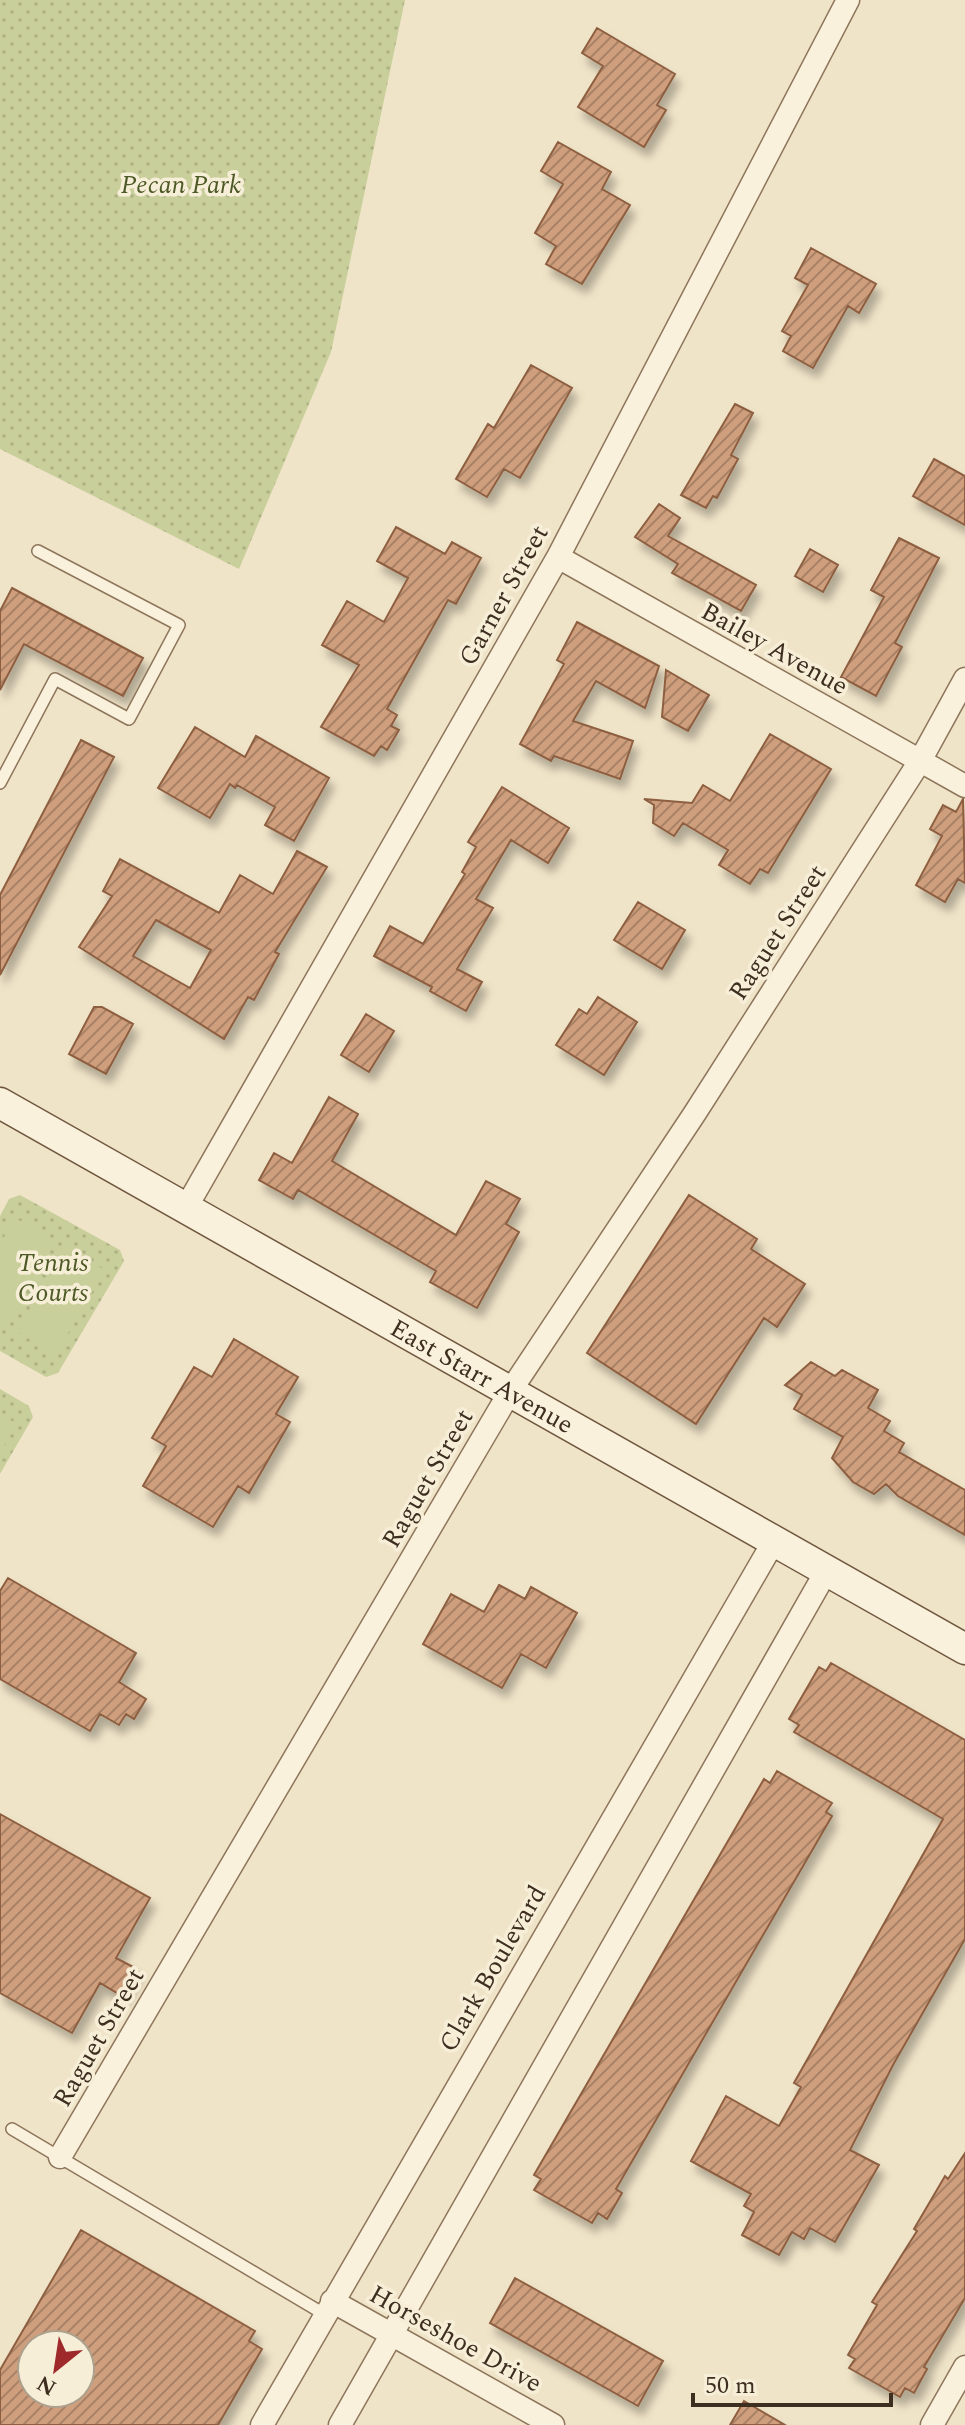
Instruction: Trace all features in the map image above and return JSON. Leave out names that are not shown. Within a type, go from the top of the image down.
[{"type":"main road","name":"East Starr Avenue","points":[[0,1103],[187,1206],[965,1649]]},
{"type":"street","name":"Garner Street","points":[[187,1206],[558,557],[848,0]]},
{"type":"street","name":"Bailey Avenue","points":[[558,557],[965,786]]},
{"type":"street","name":"Raguet Street","points":[[60,2157],[511,1390],[695,1113],[920,761],[965,679]]},
{"type":"street","name":"Clark Boulevard","points":[[262,2425],[774,1541]]},
{"type":"street","points":[[340,2425],[827,1570]]},
{"type":"street","name":"Horseshoe Drive","points":[[328,2307],[390,2334],[553,2425]]},
{"type":"street","points":[[932,2425],[965,2367]]},
{"type":"lane","points":[[0,783],[55,679],[129,719],[179,625],[38,551]]},
{"type":"lane","points":[[12,2129],[328,2307]]},
{"type":"green space","name":"Pecan Park","points":[[0,0],[405,0],[331,352],[239,569],[0,449]]},
{"type":"green space","name":"Tennis Courts","points":[[20,1195],[120,1250],[124,1261],[58,1373],[46,1377],[0,1351],[0,1216],[9,1199]]},
{"type":"green space","points":[[15,1218],[55,1240],[5,1325],[0,1322],[0,1244]]},
{"type":"green space","points":[[66,1247],[105,1270],[56,1354],[17,1332]]},
{"type":"green space","points":[[0,1389],[29,1406],[33,1417],[0,1474]]},
{"type":"green space","points":[[0,1414],[17,1424],[0,1453]]},
{"type":"building","points":[[597,28],[675,74],[657,105],[666,110],[644,147],[578,107],[603,66],[582,53]]},
{"type":"building","points":[[558,142],[611,172],[602,189],[630,205],[582,284],[546,264],[556,246],[535,233],[563,184],[541,171]]},
{"type":"building","points":[[811,248],[876,284],[859,313],[848,306],[813,368],[783,351],[791,336],[782,331],[808,285],[795,278]]},
{"type":"building","points":[[531,365],[572,388],[520,478],[504,469],[487,497],[456,479],[488,424],[494,428]]},
{"type":"building","points":[[735,404],[753,413],[731,455],[738,459],[717,498],[713,496],[706,508],[681,495]]},
{"type":"building","points":[[934,459],[965,476],[965,525],[913,496]]},
{"type":"building","points":[[659,504],[680,518],[668,536],[756,585],[741,611],[672,573],[678,564],[635,537]]},
{"type":"building","points":[[396,527],[445,554],[452,542],[481,558],[456,604],[448,600],[387,709],[397,715],[391,726],[399,730],[387,750],[381,746],[374,756],[321,727],[359,665],[322,645],[347,601],[384,622],[408,578],[377,561]]},
{"type":"building","points":[[899,538],[939,558],[895,643],[902,647],[876,696],[841,677],[884,597],[871,590]]},
{"type":"building","points":[[810,549],[838,565],[823,592],[795,576]]},
{"type":"building","points":[[12,588],[143,658],[123,696],[24,644],[0,690],[0,611]]},
{"type":"building","points":[[577,622],[659,666],[645,708],[596,681],[573,721],[633,741],[620,779],[554,756],[551,761],[520,744],[564,664],[557,660]]},
{"type":"building","points":[[666,670],[709,695],[688,731],[662,717]]},
{"type":"building","points":[[195,727],[245,757],[256,736],[329,778],[294,841],[265,825],[275,807],[237,785],[235,788],[230,784],[210,818],[158,788]]},
{"type":"building","points":[[770,734],[831,769],[768,873],[760,869],[750,884],[719,865],[728,850],[683,823],[674,836],[653,823],[654,805],[644,799],[692,803],[703,785],[730,801]]},
{"type":"building","points":[[81,740],[114,757],[0,975],[0,895]]},
{"type":"building","points":[[502,787],[569,828],[548,863],[511,840],[476,899],[493,908],[457,969],[482,982],[466,1011],[430,991],[432,987],[374,956],[390,926],[423,944],[465,874],[462,872],[476,847],[468,842]]},
{"type":"building","points":[[963,799],[965,883],[958,879],[945,902],[916,885],[942,836],[930,829],[943,805],[956,812]]},
{"type":"building","points":[[297,851],[327,867],[275,952],[279,954],[254,1000],[248,997],[224,1039],[79,947],[112,896],[103,891],[120,859],[219,913],[240,875],[273,894]],"holes":[[[156,920],[211,950],[190,988],[133,956]]]},
{"type":"building","points":[[638,902],[685,930],[662,969],[614,940]]},
{"type":"building","points":[[598,997],[637,1022],[604,1075],[556,1045],[579,1009],[587,1014]]},
{"type":"building","points":[[94,1007],[102,1007],[133,1024],[106,1074],[69,1054]]},
{"type":"building","points":[[366,1014],[394,1031],[369,1072],[341,1055]]},
{"type":"building","points":[[329,1097],[358,1114],[332,1161],[456,1235],[486,1181],[520,1199],[506,1224],[519,1232],[477,1308],[430,1282],[436,1271],[298,1190],[293,1199],[259,1180],[274,1153],[292,1163]]},
{"type":"building","points":[[689,1195],[757,1239],[751,1249],[805,1284],[777,1327],[764,1318],[696,1424],[587,1353]]},
{"type":"building","points":[[234,1339],[298,1377],[276,1414],[290,1422],[249,1493],[238,1486],[213,1527],[143,1486],[166,1446],[152,1438],[194,1367],[212,1377]]},
{"type":"building","points":[[811,1362],[835,1376],[842,1370],[878,1390],[868,1408],[890,1421],[884,1431],[904,1443],[899,1452],[965,1490],[965,1535],[898,1496],[886,1484],[874,1494],[853,1482],[832,1458],[843,1437],[794,1409],[802,1395],[785,1385]]},
{"type":"building","points":[[8,1578],[136,1653],[119,1682],[146,1699],[134,1719],[126,1714],[119,1725],[100,1714],[90,1731],[0,1679],[0,1591]]},
{"type":"building","points":[[499,1585],[525,1599],[531,1587],[577,1613],[546,1668],[521,1654],[502,1688],[423,1644],[451,1594],[484,1612]]},
{"type":"building","points":[[831,1663],[965,1740],[965,1939],[893,2065],[850,2150],[879,2165],[835,2242],[810,2228],[804,2239],[792,2232],[779,2255],[742,2235],[754,2212],[744,2206],[751,2194],[691,2161],[726,2096],[779,2126],[801,2087],[794,2083],[943,1819],[794,1732],[799,1725],[789,1719],[819,1667],[826,1671]]},
{"type":"building","points":[[777,1771],[832,1803],[826,1812],[832,1816],[616,2189],[622,2193],[607,2219],[598,2213],[592,2223],[534,2190],[541,2179],[534,2175],[764,1779],[770,1783]]},
{"type":"building","points":[[0,1814],[150,1898],[116,1958],[137,1969],[122,1996],[100,1983],[72,2033],[0,1993]]},
{"type":"building","points":[[965,2153],[965,2298],[924,2367],[927,2369],[914,2393],[905,2388],[900,2397],[849,2368],[855,2359],[848,2355],[877,2305],[872,2302],[917,2231],[914,2229],[945,2176],[948,2179]]},
{"type":"building","points":[[81,2230],[255,2331],[249,2341],[262,2349],[218,2425],[0,2425],[0,2370],[16,2342],[16,2409],[96,2409],[96,2329],[24,2329]]},
{"type":"building","points":[[515,2278],[663,2361],[638,2406],[490,2323]]},
{"type":"building","points":[[744,2401],[785,2425],[730,2425]]}]
